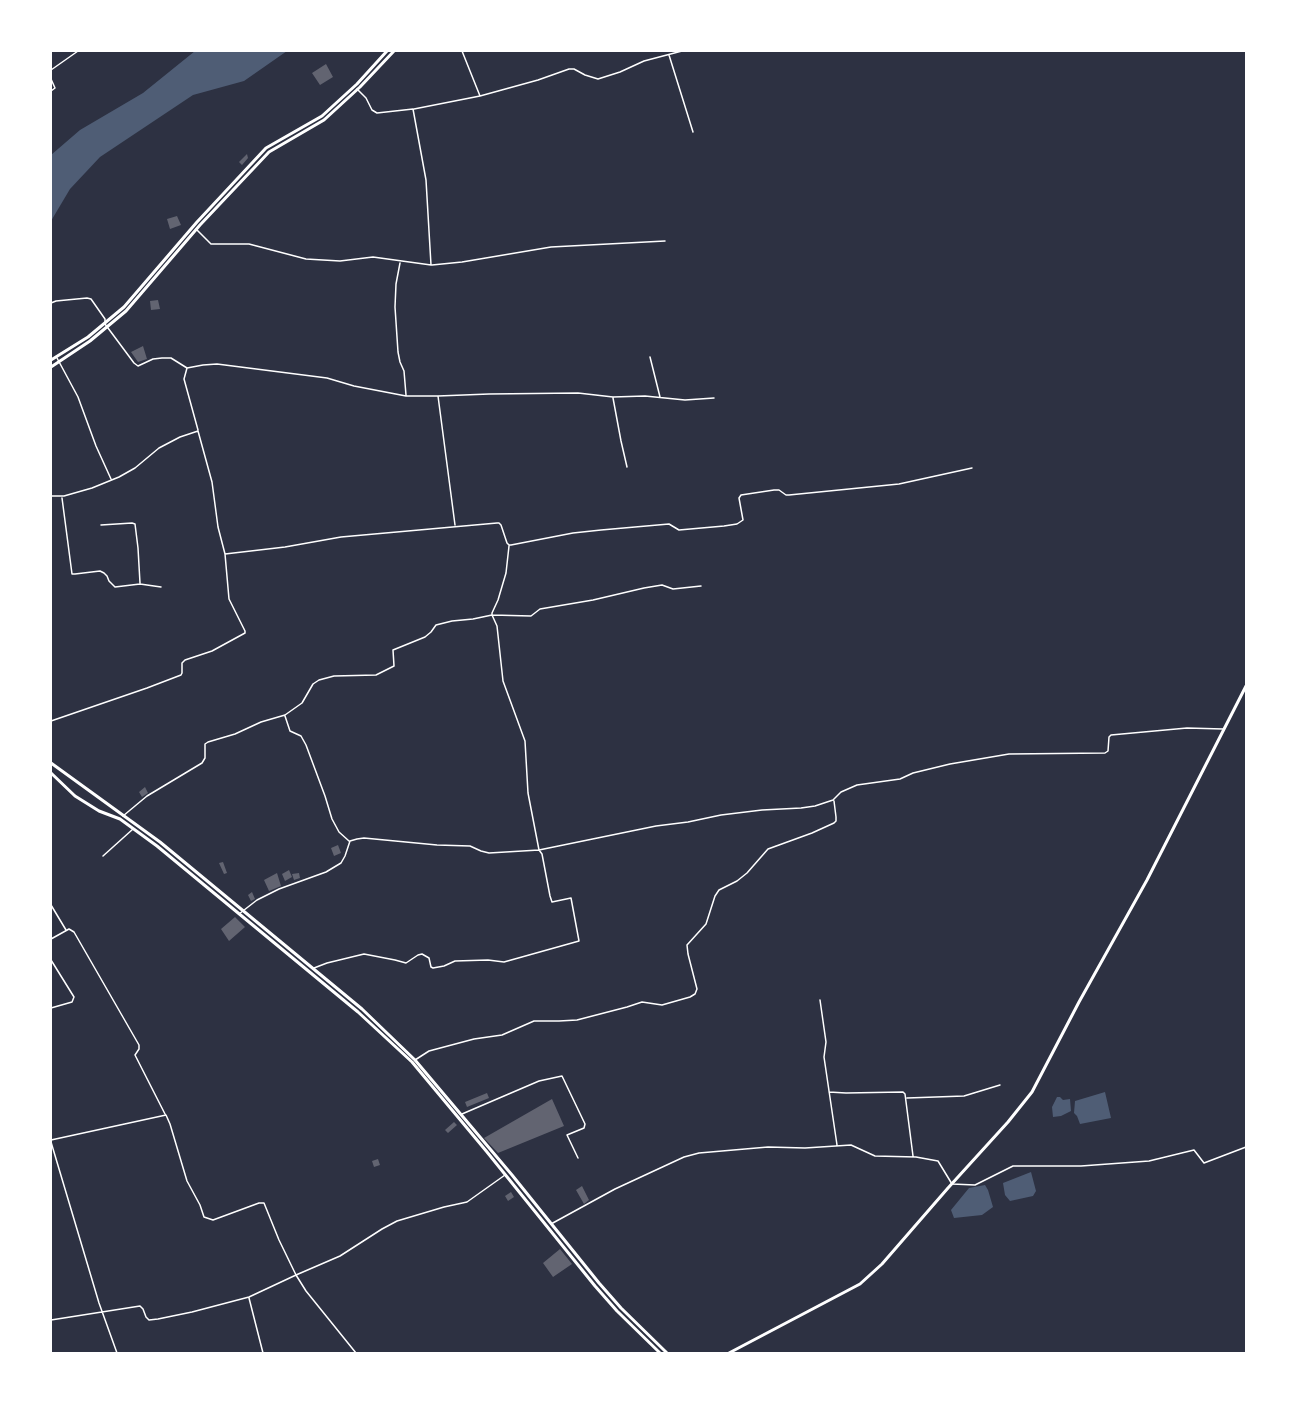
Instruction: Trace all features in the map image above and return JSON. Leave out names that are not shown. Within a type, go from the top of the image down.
[{"type":"highway","points":[[356,88],[387,51]]},
{"type":"highway","points":[[51,360],[106,326],[240,180],[266,148],[322,116],[356,88],[394,51]]},
{"type":"highway","points":[[51,367],[126,311],[176,249]]},
{"type":"highway","points":[[144,283],[148,286]]},
{"type":"highway","points":[[729,1353],[860,1284],[882,1264],[1032,1092],[1147,880],[1246,686]]},
{"type":"highway","points":[[51,763],[123,816],[133,829],[281,946],[413,1061]]},
{"type":"highway","points":[[51,773],[75,796],[160,842],[240,913]]},
{"type":"highway","points":[[281,946],[314,969],[362,1009],[413,1061],[461,1114],[505,1174],[551,1224],[564,1244],[621,1308],[667,1353]]},
{"type":"highway","points":[[358,1012],[362,1009]]},
{"type":"highway","points":[[375,1028],[378,1025]]},
{"type":"highway","points":[[437,1088],[564,1244],[595,1286],[660,1353]]},
{"type":"street","points":[[51,70],[78,51]]},
{"type":"street","points":[[462,51],[480,96]]},
{"type":"street","points":[[356,88],[366,98],[372,110],[377,113],[413,109],[480,96],[569,69],[598,79],[644,61],[682,51]]},
{"type":"street","points":[[669,54],[693,132]]},
{"type":"street","points":[[51,79],[54,87],[51,91]]},
{"type":"street","points":[[413,109],[426,180],[431,265]]},
{"type":"street","points":[[195,228],[211,243],[249,244],[306,259],[340,261],[373,257],[431,265],[462,262],[536,248],[665,241]]},
{"type":"street","points":[[400,262],[395,307],[398,352],[404,371],[406,396]]},
{"type":"street","points":[[51,303],[91,299],[105,319],[106,326],[138,366],[153,359],[171,358],[187,368],[217,364],[327,378],[354,386],[406,396],[578,393],[685,400],[714,398]]},
{"type":"street","points":[[57,357],[81,404],[111,480]]},
{"type":"street","points":[[650,357],[660,398]]},
{"type":"street","points":[[51,721],[181,675],[182,663],[185,660],[212,651],[245,633],[245,628],[229,599],[225,554],[218,527],[212,482],[184,379],[187,368]]},
{"type":"street","points":[[438,396],[455,526]]},
{"type":"street","points":[[613,397],[627,467]]},
{"type":"street","points":[[51,496],[62,497],[111,480],[135,468],[159,447],[180,436],[198,431]]},
{"type":"street","points":[[509,545],[601,530],[669,524],[678,530],[733,525],[743,520],[741,495],[774,490],[789,495],[899,484],[972,468]]},
{"type":"street","points":[[62,497],[72,574],[100,571],[115,587],[140,584],[161,587]]},
{"type":"street","points":[[225,554],[285,547],[333,538],[499,523],[509,545],[506,573],[492,615],[497,626],[503,681],[525,741],[528,793],[552,902],[569,898],[572,900],[580,939],[577,942],[504,962],[455,961],[433,968],[429,958],[422,954],[406,963],[364,954],[327,963],[314,969]]},
{"type":"street","points":[[101,525],[135,524],[140,584]]},
{"type":"street","points":[[123,816],[147,796],[202,764],[205,758],[205,744],[208,742],[285,715],[300,705],[313,684],[319,680],[334,676],[376,675],[395,664],[393,650],[425,637],[436,625],[492,615],[531,616],[540,609],[662,585],[673,589],[701,586]]},
{"type":"street","points":[[285,715],[290,731],[301,736],[306,745],[332,819],[339,832],[350,841]]},
{"type":"street","points":[[350,841],[364,838],[470,846],[489,852],[540,850],[721,815],[815,806],[833,800],[841,792],[857,785],[900,779],[913,773],[950,764],[1009,754],[1105,753],[1108,751],[1109,737],[1112,735],[1187,728],[1224,729]]},
{"type":"street","points":[[413,1061],[442,1046],[502,1035],[534,1020],[577,1020],[642,1002],[662,1005],[690,998],[697,989],[687,945],[706,924],[719,890],[747,873],[768,849],[834,823],[836,817],[833,800]]},
{"type":"street","points":[[103,856],[133,829]]},
{"type":"street","points":[[240,913],[257,900],[279,889],[326,872],[341,863],[350,841]]},
{"type":"street","points":[[51,904],[67,930]]},
{"type":"street","points":[[51,939],[69,929],[74,932],[134,1035],[139,1045],[135,1055],[170,1124],[187,1181],[204,1217],[213,1220],[264,1203],[296,1275],[306,1291],[356,1353]]},
{"type":"street","points":[[51,960],[75,997],[72,1002],[51,1008]]},
{"type":"street","points":[[820,1000],[825,1034],[824,1057],[838,1146]]},
{"type":"street","points":[[461,1114],[539,1081],[562,1076],[585,1124],[584,1128],[567,1135],[578,1158]]},
{"type":"street","points":[[906,1098],[964,1096],[1000,1085]]},
{"type":"street","points":[[829,1092],[901,1091],[905,1094],[914,1157]]},
{"type":"street","points":[[117,1353],[102,1311],[51,1141],[166,1115]]},
{"type":"street","points":[[551,1224],[691,1154],[768,1147],[805,1148],[851,1145],[875,1156],[914,1157],[938,1161],[952,1184],[975,1185],[1013,1167],[1081,1166],[1149,1161],[1194,1150],[1204,1163],[1246,1148]]},
{"type":"street","points":[[51,1162],[57,1161]]},
{"type":"street","points":[[51,1320],[140,1306],[149,1320],[192,1312],[249,1297],[340,1256],[398,1221],[467,1202],[505,1174]]},
{"type":"street","points":[[249,1297],[263,1353]]},
{"type":"water","points":[[195,51],[287,51],[244,81],[193,95],[100,157],[70,189],[51,221],[51,155],[80,130],[143,93]]},
{"type":"water","points":[[1105,1092],[1111,1118],[1080,1124],[1074,1113],[1075,1101]]},
{"type":"water","points":[[1057,1097],[1063,1100],[1070,1099],[1071,1111],[1053,1117],[1052,1107]]},
{"type":"water","points":[[1031,1172],[1036,1191],[1033,1196],[1010,1201],[1005,1195],[1003,1183]]},
{"type":"water","points":[[985,1185],[993,1207],[982,1215],[954,1218],[951,1210],[969,1188]]},
{"type":"building","points":[[326,64],[333,77],[320,85],[312,73]]},
{"type":"building","points":[[247,154],[248,158],[242,165],[239,162]]},
{"type":"building","points":[[177,216],[181,225],[170,229],[167,219]]},
{"type":"building","points":[[158,300],[160,309],[151,310],[150,301]]},
{"type":"building","points":[[143,346],[147,359],[138,362],[131,352]]},
{"type":"building","points":[[145,787],[148,793],[142,797],[139,792]]},
{"type":"building","points":[[338,845],[341,853],[334,856],[331,848]]},
{"type":"building","points":[[223,862],[227,873],[224,874],[219,863]]},
{"type":"building","points":[[289,870],[292,877],[285,881],[282,874]]},
{"type":"building","points":[[277,873],[281,886],[269,891],[264,880]]},
{"type":"building","points":[[299,873],[300,878],[294,880],[292,874]]},
{"type":"building","points":[[252,892],[255,899],[251,901],[248,895]]},
{"type":"building","points":[[235,917],[245,927],[229,941],[221,929]]},
{"type":"building","points":[[487,1093],[489,1098],[467,1107],[465,1102]]},
{"type":"building","points":[[552,1099],[564,1126],[498,1153],[484,1138]]},
{"type":"building","points":[[454,1122],[457,1125],[448,1133],[445,1130]]},
{"type":"building","points":[[378,1159],[380,1165],[374,1167],[372,1161]]},
{"type":"building","points":[[582,1186],[589,1200],[584,1204],[576,1190]]},
{"type":"building","points":[[511,1192],[514,1197],[508,1201],[505,1196]]},
{"type":"building","points":[[560,1249],[572,1264],[553,1277],[543,1263]]}]
